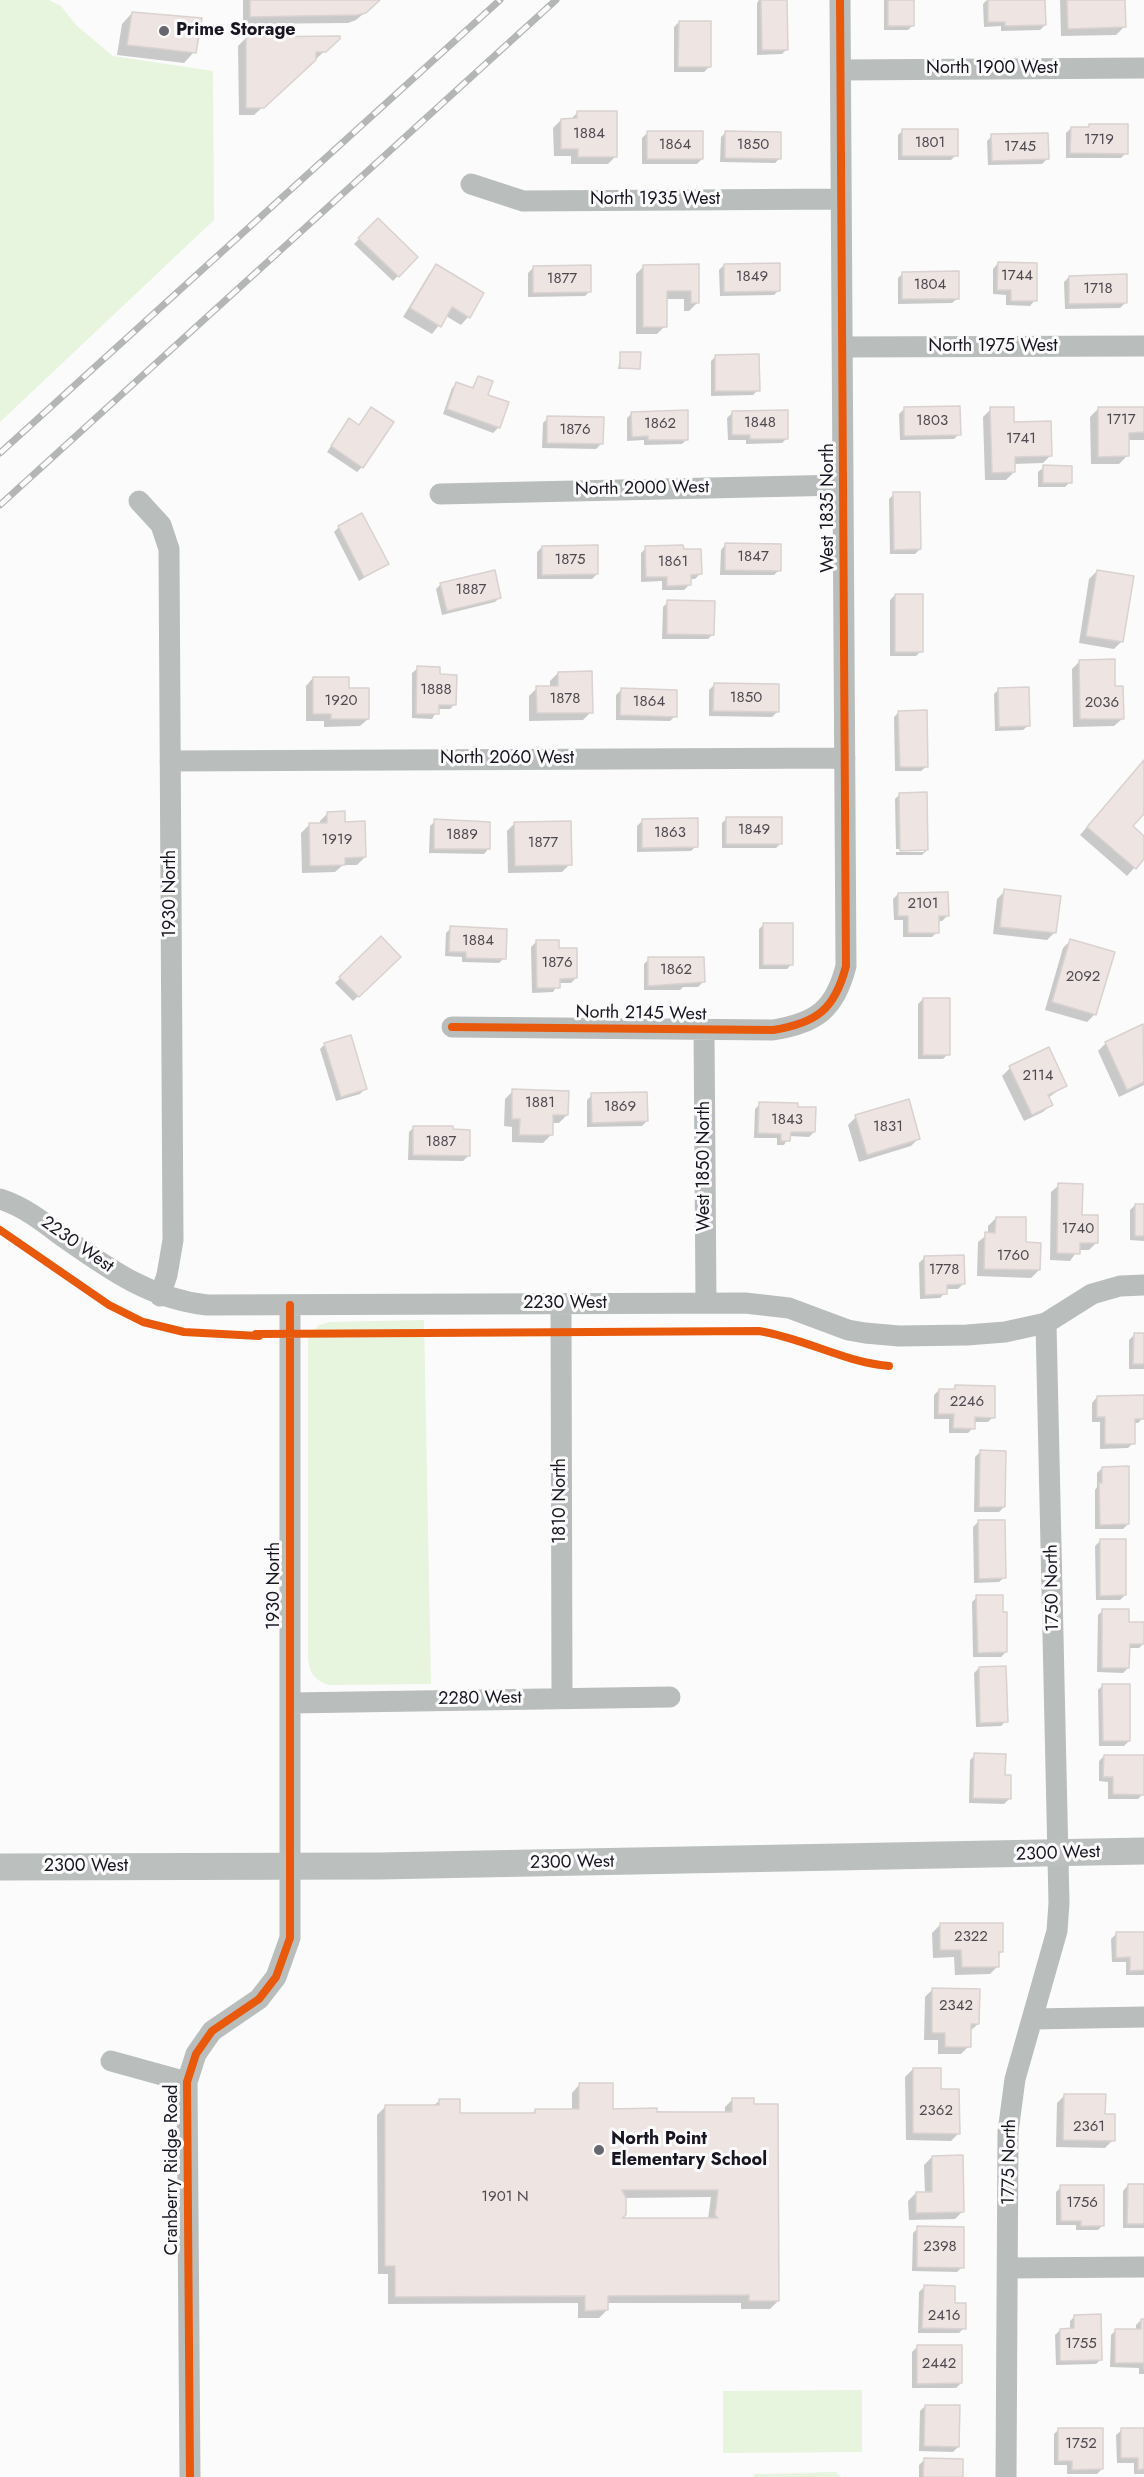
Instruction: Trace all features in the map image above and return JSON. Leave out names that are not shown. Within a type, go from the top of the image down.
[{"type":"main road","name":"2300 West","points":[[0,1867],[289,1866],[1144,1851]]},
{"type":"street","name":"West 1835 North","points":[[825,1011],[842,982],[846,966],[840,0]]},
{"type":"street","name":"North 1900 West","points":[[841,70],[1144,68]]},
{"type":"street","name":"North 1935 West","points":[[471,184],[523,201],[841,200]]},
{"type":"street","name":"North 1975 West","points":[[842,347],[1144,346]]},
{"type":"street","name":"North 2000 West","points":[[440,494],[843,485]]},
{"type":"street","name":"1930 North","points":[[139,501],[161,525],[169,549],[172,1240],[167,1275],[160,1296]]},
{"type":"street","name":"North 2060 West","points":[[170,761],[845,758]]},
{"type":"street","name":"North 2145 West","points":[[452,1027],[774,1030],[794,1026],[825,1011]]},
{"type":"street","name":"West 1850 North","points":[[704,1030],[706,1303]]},
{"type":"street","name":"2230 West","points":[[0,1199],[30,1213],[119,1275],[160,1296],[207,1305],[767,1304],[789,1308],[848,1330],[882,1336],[976,1335],[1005,1332],[1046,1323],[1092,1294],[1120,1286],[1144,1285]]},
{"type":"street","name":"1810 North","points":[[561,1304],[562,1698]]},
{"type":"street","name":"1930 North","points":[[289,1866],[290,1305]]},
{"type":"street","name":"1750 North","points":[[1046,1323],[1059,1853]]},
{"type":"street","name":"2280 West","points":[[290,1702],[670,1697]]},
{"type":"street","name":"1775 North","points":[[1006,2477],[1008,2132],[1015,2079],[1034,2019],[1057,1931],[1059,1853]]},
{"type":"street","name":"Cranberry Ridge Road","points":[[190,2477],[187,2082],[202,2042],[223,2022],[259,1998],[283,1965],[290,1938],[289,1866]]},
{"type":"street","points":[[1034,2019],[1144,2017]]},
{"type":"street","name":"Cranberry Ridge Road","points":[[111,2061],[187,2082]]},
{"type":"street","points":[[1009,2268],[1144,2267]]},
{"type":"green space","points":[[0,0],[49,0],[61,6],[76,25],[113,56],[213,71],[214,220],[0,422]]},
{"type":"green space","points":[[424,1320],[431,1684],[330,1685],[313,1675],[308,1657],[308,1337],[319,1325],[330,1322]]},
{"type":"green space","points":[[862,2390],[862,2452],[723,2453],[723,2391]]},
{"type":"green space","points":[[836,2472],[841,2477],[754,2477],[754,2474]]},
{"type":"building","points":[[250,0],[380,0],[366,13],[357,15],[250,17]]},
{"type":"building","points":[[761,0],[787,0],[788,50],[762,50]]},
{"type":"building","points":[[888,0],[914,0],[914,26],[888,26]]},
{"type":"building","points":[[988,0],[1045,0],[1046,25],[1005,26],[1005,22],[988,22]]},
{"type":"building","points":[[1067,0],[1125,0],[1126,27],[1068,29]]},
{"type":"building","name":"Prime Storage","points":[[132,12],[202,18],[196,53],[127,45]]},
{"type":"building","points":[[679,21],[711,21],[711,67],[678,67]]},
{"type":"building","points":[[340,36],[340,39],[326,52],[316,52],[316,60],[264,108],[246,108],[246,37]]},
{"type":"building","points":[[577,111],[617,111],[617,157],[578,157],[578,149],[561,149],[561,119],[577,118]]},
{"type":"building","points":[[1089,124],[1128,124],[1128,154],[1070,153],[1071,127],[1089,127]]},
{"type":"building","points":[[902,129],[958,129],[958,156],[902,156]]},
{"type":"building","points":[[647,131],[703,131],[703,159],[647,159]]},
{"type":"building","points":[[725,131],[781,132],[781,159],[725,158]]},
{"type":"building","points":[[1048,133],[1049,159],[992,161],[991,134]]},
{"type":"building","points":[[378,218],[418,257],[399,277],[358,238]]},
{"type":"building","points":[[998,262],[1037,263],[1037,301],[1011,301],[1011,290],[997,290]]},
{"type":"building","points":[[780,263],[780,291],[724,292],[724,264]]},
{"type":"building","points":[[436,264],[484,293],[470,318],[452,307],[441,327],[410,308]]},
{"type":"building","points":[[699,264],[699,303],[691,303],[691,291],[667,291],[667,327],[643,327],[643,265]]},
{"type":"building","points":[[591,265],[591,292],[533,293],[533,266]]},
{"type":"building","points":[[959,271],[959,299],[902,299],[902,272]]},
{"type":"building","points":[[1127,274],[1127,303],[1069,304],[1069,276]]},
{"type":"building","points":[[620,352],[641,352],[640,369],[620,368]]},
{"type":"building","points":[[759,354],[760,391],[715,391],[715,355]]},
{"type":"building","points":[[478,376],[493,381],[488,395],[509,402],[500,428],[447,409],[456,382],[473,388]]},
{"type":"building","points":[[960,406],[961,435],[904,436],[904,407]]},
{"type":"building","points":[[371,407],[394,422],[363,468],[331,446],[349,418],[359,425]]},
{"type":"building","points":[[990,407],[1014,407],[1014,422],[1051,421],[1052,456],[1015,457],[1015,472],[992,473]]},
{"type":"building","points":[[1098,407],[1144,407],[1144,432],[1129,433],[1129,456],[1098,457]]},
{"type":"building","points":[[688,410],[688,440],[648,440],[648,436],[632,437],[631,412]]},
{"type":"building","points":[[788,410],[788,439],[750,439],[750,435],[732,435],[732,411]]},
{"type":"building","points":[[547,416],[604,417],[603,444],[547,443]]},
{"type":"building","points":[[1043,465],[1072,466],[1072,483],[1043,483]]},
{"type":"building","points":[[893,492],[920,492],[921,549],[894,550]]},
{"type":"building","points":[[362,513],[389,564],[364,577],[338,526]]},
{"type":"building","points":[[725,543],[781,544],[781,571],[725,570]]},
{"type":"building","points":[[598,545],[598,574],[542,575],[542,546]]},
{"type":"building","points":[[683,545],[684,549],[701,549],[702,574],[691,575],[691,585],[667,586],[667,577],[646,577],[645,546]]},
{"type":"building","points":[[495,570],[501,598],[447,611],[440,583]]},
{"type":"building","points":[[1097,570],[1134,576],[1123,642],[1086,636]]},
{"type":"building","points":[[895,594],[923,594],[923,652],[895,652]]},
{"type":"building","points":[[667,600],[715,601],[714,635],[667,634]]},
{"type":"building","points":[[1115,659],[1115,686],[1123,686],[1124,719],[1080,719],[1079,660]]},
{"type":"building","points":[[417,666],[440,667],[440,674],[457,675],[456,705],[439,705],[439,714],[416,714]]},
{"type":"building","points":[[592,671],[593,713],[537,713],[536,686],[558,686],[558,672]]},
{"type":"building","points":[[313,677],[349,677],[349,688],[369,688],[369,719],[331,719],[331,714],[313,714]]},
{"type":"building","points":[[714,683],[779,684],[779,712],[713,711]]},
{"type":"building","points":[[1029,687],[1030,726],[999,727],[998,688]]},
{"type":"building","points":[[621,688],[677,690],[677,717],[620,715]]},
{"type":"building","points":[[927,710],[928,767],[900,767],[898,711]]},
{"type":"building","points":[[1144,760],[1144,814],[1133,826],[1144,836],[1144,859],[1136,869],[1087,827]]},
{"type":"building","points":[[927,792],[928,850],[900,851],[899,793]]},
{"type":"building","points":[[345,811],[345,822],[365,821],[366,857],[345,858],[345,865],[310,866],[309,823],[327,823],[327,812]]},
{"type":"building","points":[[726,817],[782,817],[782,844],[726,844]]},
{"type":"building","points":[[698,818],[698,847],[642,848],[642,819]]},
{"type":"building","points":[[434,819],[490,822],[490,849],[434,849]]},
{"type":"building","points":[[571,821],[572,865],[515,866],[514,822]]},
{"type":"building","points":[[1004,889],[1061,896],[1056,933],[1000,927]]},
{"type":"building","points":[[948,892],[949,916],[939,916],[939,933],[908,933],[908,916],[898,916],[898,893]]},
{"type":"building","points":[[763,923],[793,923],[793,965],[763,965]]},
{"type":"building","points":[[450,926],[507,929],[506,959],[466,958],[466,952],[449,952]]},
{"type":"building","points":[[381,936],[401,957],[359,997],[339,977]]},
{"type":"building","points":[[1070,939],[1115,952],[1096,1015],[1052,1002]]},
{"type":"building","points":[[536,940],[559,940],[559,948],[577,948],[577,978],[560,979],[560,988],[537,988]]},
{"type":"building","points":[[648,957],[704,957],[705,982],[648,986]]},
{"type":"building","points":[[923,998],[950,998],[950,1055],[923,1055]]},
{"type":"building","points":[[1143,1024],[1144,1082],[1127,1090],[1105,1042]]},
{"type":"building","points":[[351,1035],[367,1089],[341,1097],[324,1043]]},
{"type":"building","points":[[1049,1047],[1067,1086],[1048,1095],[1053,1105],[1032,1115],[1009,1066]]},
{"type":"building","points":[[512,1089],[569,1091],[568,1115],[553,1115],[553,1135],[519,1135],[520,1119],[512,1119]]},
{"type":"building","points":[[647,1092],[648,1121],[592,1123],[591,1093]]},
{"type":"building","points":[[909,1099],[920,1139],[867,1155],[855,1115]]},
{"type":"building","points":[[759,1102],[798,1103],[798,1107],[816,1107],[815,1132],[791,1132],[790,1141],[781,1141],[781,1134],[758,1133]]},
{"type":"building","points":[[413,1126],[453,1126],[453,1129],[470,1130],[470,1156],[413,1155]]},
{"type":"building","points":[[1058,1183],[1083,1184],[1082,1215],[1098,1215],[1098,1243],[1080,1243],[1080,1254],[1057,1253]]},
{"type":"building","points":[[1135,1204],[1144,1204],[1144,1236],[1135,1236]]},
{"type":"building","points":[[996,1217],[1026,1217],[1026,1242],[1041,1243],[1040,1270],[984,1269],[985,1232],[995,1233]]},
{"type":"building","points":[[964,1255],[965,1284],[947,1285],[947,1294],[925,1295],[924,1256]]},
{"type":"building","points":[[1134,1333],[1144,1333],[1144,1364],[1133,1364]]},
{"type":"building","points":[[955,1385],[995,1386],[995,1418],[975,1417],[975,1429],[953,1428],[954,1414],[938,1414],[939,1389],[955,1389]]},
{"type":"building","points":[[1144,1395],[1144,1419],[1135,1419],[1135,1444],[1105,1444],[1105,1417],[1097,1417],[1097,1396]]},
{"type":"building","points":[[980,1450],[1006,1451],[1005,1507],[979,1507]]},
{"type":"building","points":[[1129,1466],[1129,1524],[1100,1525],[1099,1483],[1102,1483],[1102,1467]]},
{"type":"building","points":[[978,1520],[1005,1520],[1006,1578],[979,1579]]},
{"type":"building","points":[[1100,1539],[1126,1539],[1126,1595],[1100,1596]]},
{"type":"building","points":[[976,1595],[1003,1595],[1003,1612],[1007,1612],[1007,1652],[978,1653]]},
{"type":"building","points":[[1102,1609],[1129,1609],[1129,1622],[1144,1622],[1144,1644],[1130,1644],[1129,1668],[1102,1668]]},
{"type":"building","points":[[1006,1666],[1008,1722],[980,1723],[979,1667]]},
{"type":"building","points":[[1102,1684],[1130,1684],[1130,1741],[1103,1741]]},
{"type":"building","points":[[974,1753],[1006,1754],[1005,1775],[1011,1775],[1011,1799],[973,1798]]},
{"type":"building","points":[[1104,1755],[1144,1755],[1144,1795],[1113,1794],[1113,1777],[1103,1777]]},
{"type":"building","points":[[940,1923],[1003,1923],[1003,1952],[999,1952],[999,1967],[962,1967],[961,1950],[940,1950]]},
{"type":"building","points":[[1116,1932],[1144,1932],[1144,1970],[1130,1971],[1130,1957],[1116,1958]]},
{"type":"building","points":[[932,1988],[980,1989],[979,2024],[971,2024],[971,2047],[945,2047],[945,2033],[932,2033]]},
{"type":"building","points":[[913,2068],[941,2068],[941,2089],[959,2089],[960,2134],[913,2133]]},
{"type":"building","name":"North Point Elementary School","points":[[579,2083],[613,2083],[613,2109],[657,2108],[657,2112],[732,2112],[732,2098],[754,2098],[754,2104],[778,2104],[779,2301],[749,2301],[749,2295],[608,2296],[608,2310],[585,2311],[585,2296],[395,2297],[395,2266],[385,2266],[385,2105],[439,2105],[439,2099],[460,2099],[460,2113],[535,2113],[535,2109],[579,2109]],"holes":[[[622,2190],[718,2190],[715,2215],[718,2218],[622,2218],[626,2215],[626,2198]]]},
{"type":"building","points":[[1064,2094],[1106,2094],[1105,2114],[1115,2114],[1115,2141],[1063,2140]]},
{"type":"building","points":[[963,2155],[964,2212],[916,2213],[916,2192],[932,2192],[932,2156]]},
{"type":"building","points":[[1128,2184],[1144,2184],[1144,2224],[1127,2224]]},
{"type":"building","points":[[1060,2185],[1104,2185],[1104,2226],[1081,2226],[1081,2221],[1061,2221]]},
{"type":"building","points":[[917,2226],[964,2227],[964,2268],[917,2267]]},
{"type":"building","points":[[924,2285],[955,2286],[955,2303],[966,2303],[966,2329],[922,2328]]},
{"type":"building","points":[[1101,2314],[1102,2360],[1060,2361],[1060,2329],[1074,2328],[1074,2315]]},
{"type":"building","points":[[1141,2319],[1144,2319],[1144,2363],[1115,2363],[1115,2329],[1141,2329]]},
{"type":"building","points":[[917,2345],[962,2345],[962,2383],[917,2384]]},
{"type":"building","points":[[925,2405],[960,2405],[959,2447],[924,2446]]},
{"type":"building","points":[[1058,2428],[1103,2428],[1103,2469],[1072,2470],[1072,2461],[1058,2461]]},
{"type":"building","points":[[1121,2428],[1144,2428],[1144,2469],[1138,2470],[1138,2458],[1121,2458]]},
{"type":"building","points":[[924,2458],[963,2459],[963,2477],[923,2477]]},
{"type":"railway","points":[[0,453],[500,0]]},
{"type":"railway","points":[[0,505],[556,0]]},
{"type":"cycle path","points":[[452,1027],[773,1030],[813,1018],[830,1003],[842,981],[846,966],[840,0]]},
{"type":"cycle path","points":[[0,1230],[109,1305],[143,1322],[184,1332],[259,1336]]},
{"type":"cycle path","points":[[190,2477],[187,2082],[196,2054],[212,2031],[259,1999],[276,1977],[290,1938],[290,1305]]},
{"type":"cycle path","points":[[256,1334],[759,1331],[776,1334],[856,1360],[889,1366]]},
{"type":"place","name":"Prime Storage","points":[[164,31]]},
{"type":"place","name":"North Point Elementary School","points":[[599,2150]]}]
